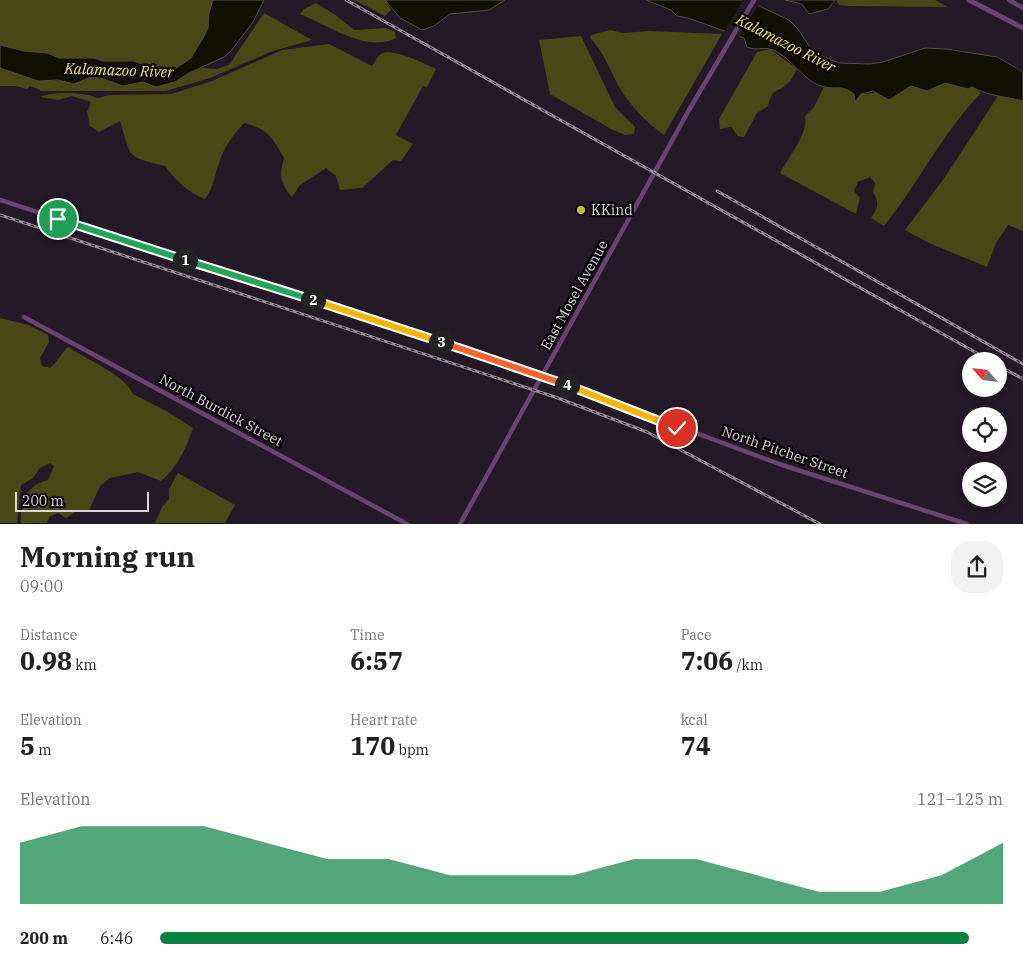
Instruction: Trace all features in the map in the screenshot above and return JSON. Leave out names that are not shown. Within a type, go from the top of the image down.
[{"type":"street","points":[[969,0],[1023,28]]},
{"type":"street","points":[[1009,0],[1023,8]]},
{"type":"street","name":"East Mosel Avenue","points":[[460,524],[688,110],[753,1]]},
{"type":"street","name":"North Pitcher Street","points":[[0,200],[543,376],[782,465],[967,524]]},
{"type":"street","name":"North Burdick Street","points":[[24,317],[407,524]]},
{"type":"shaded area","points":[[0,0],[213,0],[209,13],[208,28],[203,38],[191,58],[175,69],[152,68],[134,61],[59,58],[47,53],[24,51],[0,45]]},
{"type":"shaded area","points":[[354,0],[385,0],[391,10],[385,16]]},
{"type":"shaded area","points":[[836,0],[935,0],[948,7],[850,6],[839,5]]},
{"type":"shaded area","points":[[316,3],[337,16],[354,30],[386,28],[395,32],[396,38],[385,42],[360,40],[300,14],[304,9]]},
{"type":"shaded area","points":[[264,13],[312,40],[273,51],[210,78],[166,91],[42,91],[30,86],[27,89],[16,86],[0,86],[0,68],[38,81],[80,81],[85,77],[98,77],[123,86],[143,82],[156,86],[175,82],[189,73],[202,68],[217,69],[229,65]]},
{"type":"shaded area","points":[[610,30],[623,33],[649,31],[722,34],[664,135],[633,107],[618,85],[603,55],[590,38],[591,35]]},
{"type":"shaded area","points":[[581,36],[615,107],[635,127],[634,134],[625,135],[611,129],[550,94],[539,40]]},
{"type":"shaded area","points":[[329,44],[372,66],[381,54],[386,52],[409,57],[436,69],[427,87],[423,86],[396,135],[413,144],[401,161],[393,160],[362,188],[340,190],[336,176],[326,168],[300,185],[292,197],[283,183],[281,170],[284,158],[276,145],[264,131],[244,123],[223,152],[212,186],[205,199],[194,194],[183,185],[165,166],[143,160],[132,154],[126,143],[120,121],[99,132],[90,126],[87,112],[91,102],[72,96],[58,100],[40,97],[61,93],[85,94],[98,98],[109,95],[171,94],[212,81],[282,50]]},
{"type":"shaded area","points":[[770,49],[797,69],[792,79],[774,92],[768,106],[757,113],[744,137],[738,136],[731,127],[720,129],[719,119],[757,52]]},
{"type":"shaded area","points":[[945,83],[968,89],[972,87],[981,93],[955,124],[884,226],[871,218],[877,208],[877,199],[873,192],[875,183],[870,177],[858,182],[854,191],[860,198],[856,214],[780,173],[801,138],[804,130],[805,116],[814,107],[824,87],[842,86],[854,94],[855,102],[861,94],[903,91],[911,86],[927,91]]},
{"type":"shaded area","points":[[1004,95],[1023,101],[1023,231],[1008,225],[996,243],[987,267],[929,243],[905,230],[945,177],[998,96]]},
{"type":"shaded area","points":[[0,318],[28,325],[48,335],[49,342],[40,358],[42,366],[50,368],[68,347],[114,374],[129,387],[133,394],[168,412],[193,428],[181,457],[167,476],[161,481],[138,472],[110,478],[100,486],[89,511],[77,511],[66,518],[58,513],[49,517],[47,523],[21,523],[23,501],[30,490],[41,482],[48,480],[54,466],[50,463],[40,468],[33,478],[21,485],[17,523],[0,523]]},
{"type":"shaded area","points":[[178,473],[235,505],[225,523],[155,523],[162,507],[169,499],[169,489]]},
{"type":"water","name":"Kalamazoo River","points":[[213,0],[264,0],[253,22],[231,51],[224,57],[189,73],[175,82],[156,87],[143,82],[123,86],[98,77],[91,77],[74,84],[58,80],[38,81],[0,68],[0,45],[24,51],[47,53],[59,58],[134,61],[152,68],[175,69],[191,58],[203,38],[208,28],[209,13]]},
{"type":"water","points":[[385,0],[505,0],[489,10],[450,14],[434,26],[422,30],[400,18]]},
{"type":"water","name":"Kalamazoo River","points":[[646,0],[746,0],[789,20],[798,29],[813,52],[839,63],[870,64],[883,62],[925,48],[946,49],[997,57],[1023,72],[1023,101],[991,95],[972,87],[968,89],[945,83],[927,91],[911,86],[889,100],[873,91],[861,94],[855,102],[854,94],[842,88],[830,88],[817,84],[803,75],[777,52],[764,48],[753,49],[747,47],[744,38],[688,18],[677,16],[671,10]]},
{"type":"water","points":[[785,0],[835,0],[828,9],[809,14],[802,4]]},
{"type":"pier","points":[[743,0],[749,0],[758,5],[738,39],[723,34]]},
{"type":"railway","points":[[346,0],[975,352]]},
{"type":"railway","points":[[717,191],[1023,364]]},
{"type":"railway","points":[[0,215],[555,397],[647,432],[820,524]]},
{"type":"railway","points":[[1008,371],[1023,379]]},
{"type":"place","name":"KKind","points":[[581,210]]},
{"type":"route","points":[[58,219],[363,316],[543,376],[584,390],[677,428]]}]
